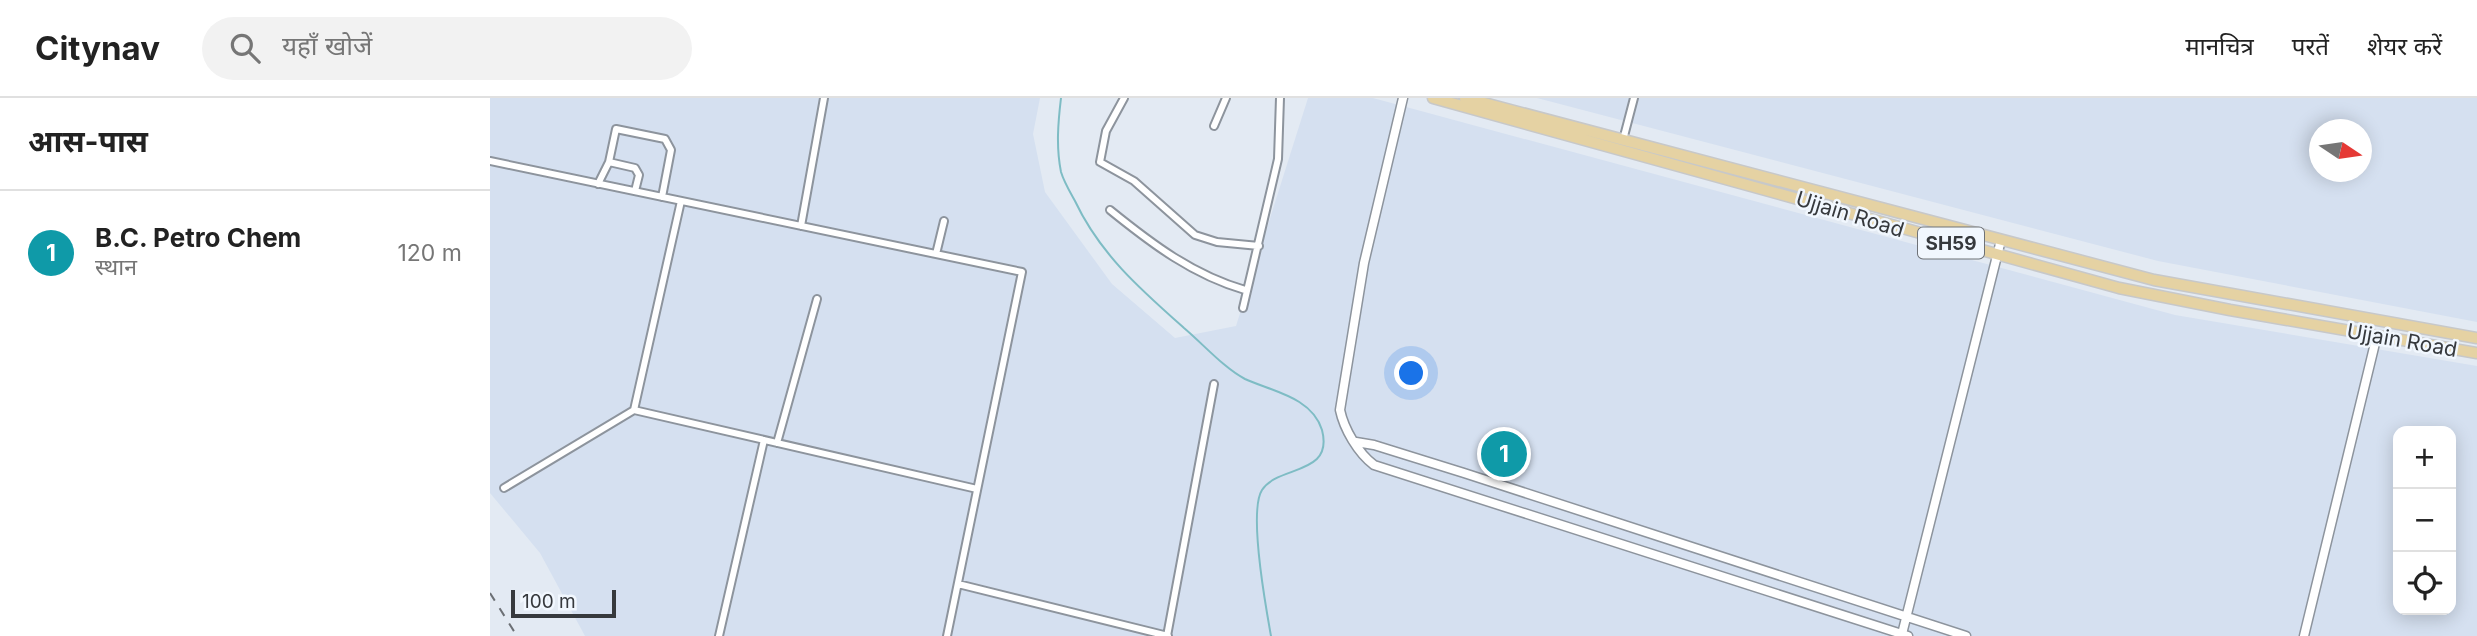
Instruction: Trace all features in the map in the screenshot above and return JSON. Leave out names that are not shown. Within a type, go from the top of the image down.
[{"type":"main road","name":"Ujjain Road","points":[[1433,98],[2228,296],[2477,338]]},
{"type":"main road","name":"Ujjain Road","points":[[1465,98],[1998,254],[2160,297],[2477,353]]},
{"type":"street","points":[[801,226],[824,98]]},
{"type":"street","points":[[1124,98],[1106,131],[1100,162],[1135,181],[1195,235],[1217,242],[1259,246]]},
{"type":"street","points":[[1214,126],[1226,98]]},
{"type":"street","points":[[1243,308],[1245,290],[1259,246],[1278,159],[1280,98]]},
{"type":"street","points":[[1403,98],[1364,263],[1342,393],[1343,424],[1364,457],[1374,465],[1905,635],[1937,490],[2001,240]]},
{"type":"street","points":[[1621,145],[1634,98]]},
{"type":"street","points":[[598,184],[609,162],[616,129],[665,139],[671,150],[662,197]]},
{"type":"street","points":[[490,161],[1022,272],[947,636]]},
{"type":"street","points":[[609,162],[635,168],[639,176],[635,191]]},
{"type":"street","points":[[634,410],[681,201]]},
{"type":"street","points":[[1110,210],[1162,250],[1205,277],[1245,290]]},
{"type":"street","points":[[936,254],[944,220]]},
{"type":"street","points":[[777,443],[817,299]]},
{"type":"street","points":[[2304,636],[2377,335]]},
{"type":"street","points":[[958,584],[1168,636],[1214,384]]},
{"type":"street","points":[[504,488],[634,410],[977,489]]},
{"type":"street","points":[[719,636],[764,440]]},
{"type":"street","points":[[1356,442],[1464,472],[1966,636]]},
{"type":"shaded area","points":[[490,98],[1040,98],[1033,134],[1045,192],[1112,284],[1175,338],[1236,326],[1308,98],[1373,98],[2175,315],[2477,366],[2477,636],[585,636],[540,553],[490,493]]},
{"type":"shaded area","points":[[1537,98],[2477,98],[2477,322],[2158,261]]},
{"type":"waterway","points":[[1061,98],[1058,135],[1061,172],[1096,238],[1137,285],[1221,362],[1245,379],[1300,403],[1317,419],[1322,430],[1324,445],[1313,463],[1270,482],[1262,490],[1258,501],[1259,561],[1271,636]]},
{"type":"railway","points":[[490,593],[517,636]]},
{"type":"place","name":"B.C. Petro Chem","points":[[1504,454]]}]
